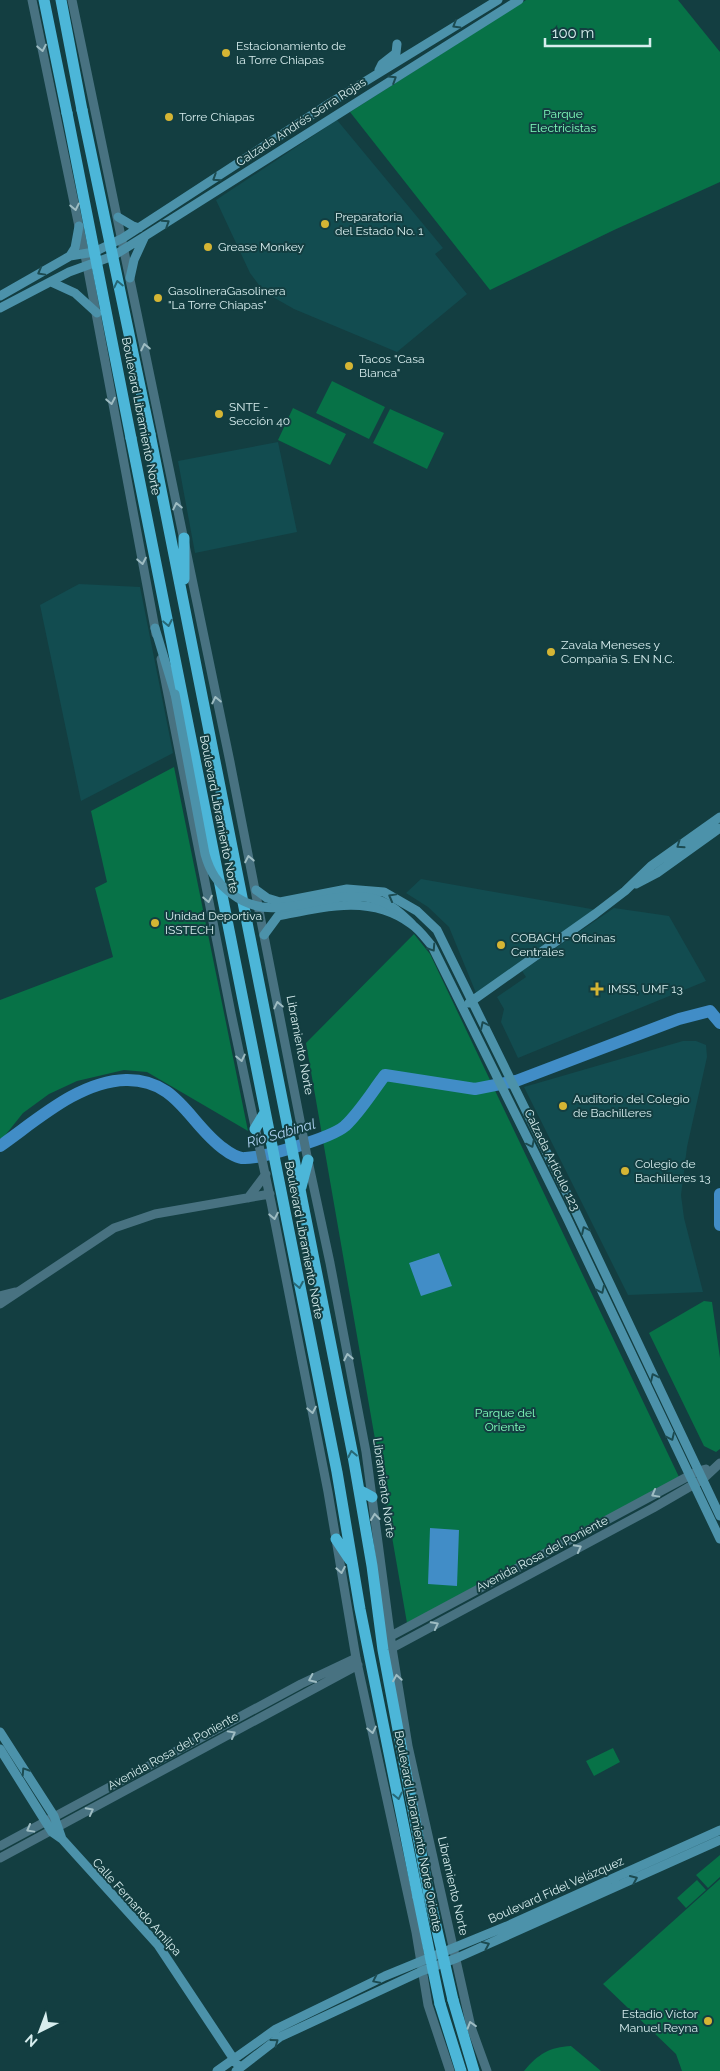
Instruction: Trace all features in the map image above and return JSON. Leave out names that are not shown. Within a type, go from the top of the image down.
[{"type":"highway","name":"Boulevard Libramiento Norte","points":[[44,0],[269,1133],[269,1170],[337,1472],[371,1663]]},
{"type":"highway","name":"Boulevard Libramiento Norte","points":[[61,0],[82,110],[150,434],[359,1490],[372,1566],[384,1657]]},
{"type":"highway","points":[[184,538],[184,606]]},
{"type":"highway","points":[[256,1131],[264,1114]]},
{"type":"highway","points":[[300,1191],[307,1158]]},
{"type":"highway","points":[[359,1490],[372,1497]]},
{"type":"highway","points":[[336,1539],[352,1563]]},
{"type":"highway","name":"Boulevard Libramiento Norte Oriente","points":[[384,1657],[424,1896],[435,1985],[434,2004]]},
{"type":"highway","name":"Boulevard Libramiento Norte Oriente","points":[[371,1663],[424,1896],[458,1997]]},
{"type":"highway","name":"Libramiento Norte","points":[[458,1997],[474,2071]]},
{"type":"highway","points":[[434,2004],[462,2071]]},
{"type":"main road","name":"Calzada Andrés Serra Rojas","points":[[70,256],[89,253],[123,238],[377,74],[498,0]]},
{"type":"main road","name":"Calzada Andrés Serra Rojas","points":[[0,308],[69,272],[124,249],[146,236],[519,0]]},
{"type":"main road","points":[[377,74],[382,64],[396,53],[397,44]]},
{"type":"main road","points":[[118,217],[139,228]]},
{"type":"main road","points":[[0,296],[70,256],[75,248],[79,226]]},
{"type":"main road","points":[[130,278],[134,260],[146,236]]},
{"type":"main road","points":[[51,282],[75,293],[97,313]]},
{"type":"main road","points":[[155,628],[175,694],[204,854],[213,876],[223,888],[242,901],[264,909],[278,909],[341,898],[380,900],[392,907],[412,924]]},
{"type":"main road","points":[[625,891],[651,866],[720,817]]},
{"type":"main road","points":[[462,1008],[625,891],[657,873],[720,828]]},
{"type":"main road","name":"Calzada Artículo 123","points":[[256,890],[267,898],[280,902],[347,889],[384,892],[416,911],[437,930],[506,1069],[720,1516]]},
{"type":"main road","name":"Calzada Artículo 123","points":[[264,935],[278,916],[336,905],[362,905],[389,911],[412,924],[432,946],[566,1216],[720,1539]]},
{"type":"main road","points":[[0,1732],[50,1818]]},
{"type":"main road","points":[[0,1749],[50,1818]]},
{"type":"main road","name":"Calle Fernando Amilpa","points":[[50,1818],[62,1839],[158,1946],[234,2059],[238,2070]]},
{"type":"main road","name":"Boulevard Fidel Velázquez","points":[[238,2070],[280,2037],[422,1971],[455,1953],[720,1830]]},
{"type":"main road","name":"Boulevard Fidel Velázquez","points":[[222,2070],[234,2059],[276,2029],[384,1976],[421,1961],[455,1953],[720,1840]]},
{"type":"street","points":[[32,0],[79,226],[89,253],[97,313],[155,628],[256,1131],[269,1170],[270,1194],[336,1539],[357,1662],[416,1932],[422,1971],[434,2004],[450,2071]]},
{"type":"street","name":"Libramiento Norte","points":[[72,0],[123,238],[256,890],[307,1158],[330,1263],[372,1497],[390,1636],[408,1746],[447,1925],[455,1953],[458,1997],[488,2071]]},
{"type":"street","points":[[248,1198],[269,1170]]},
{"type":"street","points":[[0,1304],[15,1292],[114,1228],[155,1214],[270,1194]]},
{"type":"street","points":[[0,1296],[15,1292]]},
{"type":"street","points":[[700,1475],[718,1465]]},
{"type":"street","name":"Avenida Rosa del Poniente","points":[[390,1636],[689,1476],[700,1475]]},
{"type":"street","name":"Avenida Rosa del Poniente","points":[[392,1648],[693,1485],[700,1475]]},
{"type":"street","name":"Avenida Rosa del Poniente","points":[[0,1846],[301,1684],[357,1662]]},
{"type":"street","name":"Avenida Rosa del Poniente","points":[[0,1858],[56,1829],[357,1662]]},
{"type":"street","points":[[416,1932],[425,1940],[434,1940],[444,1934],[447,1925]]},
{"type":"street","points":[[435,1985],[450,1981],[458,1997]]},
{"type":"shaded area","name":"Preparatoria del Estado No. 1","points":[[337,120],[443,248],[435,254],[467,294],[397,352],[294,309],[273,297],[259,285],[250,273],[216,200]]},
{"type":"shaded area","points":[[278,442],[297,532],[195,553],[178,461]]},
{"type":"shaded area","points":[[79,584],[140,587],[173,753],[81,801],[40,605]]},
{"type":"shaded area","name":"COBACH - Oficinas Centrales","points":[[421,879],[597,910],[476,993],[449,927],[428,907],[406,893]]},
{"type":"shaded area","name":"IMSS, UMF 13","points":[[614,908],[669,916],[706,981],[518,1058],[501,1022],[504,1009],[497,997],[526,977],[522,971]]},
{"type":"shaded area","name":"Colegio de Bachilleres 13","points":[[683,1041],[696,1041],[706,1045],[707,1057],[687,1147],[681,1195],[684,1218],[703,1292],[628,1295],[524,1087]]},
{"type":"green space","name":"Parque Electricistas","points":[[526,0],[678,0],[720,52],[720,182],[614,230],[490,290],[350,112]]},
{"type":"green space","points":[[332,381],[385,407],[369,439],[316,413]]},
{"type":"green space","points":[[293,408],[346,434],[330,465],[278,440]]},
{"type":"green space","points":[[390,409],[444,433],[427,469],[373,443]]},
{"type":"green space","name":"Unidad Deportiva ISSTECH","points":[[174,767],[248,1131],[147,1072],[124,1070],[77,1081],[49,1094],[23,1113],[3,1138],[0,1138],[0,1000],[113,957],[95,888],[107,882],[91,811]]},
{"type":"green space","name":"Parque del Oriente","points":[[414,934],[430,954],[679,1477],[407,1623],[306,1043]]},
{"type":"green space","points":[[704,1301],[712,1302],[720,1358],[720,1449],[716,1452],[704,1446],[649,1333]]},
{"type":"green space","points":[[613,1748],[620,1762],[594,1776],[586,1761]]},
{"type":"green space","points":[[720,1855],[720,1877],[708,1888],[696,1875]]},
{"type":"green space","points":[[720,1879],[720,2071],[682,2071],[676,2054],[603,1984]]},
{"type":"green space","points":[[697,1880],[706,1890],[686,1908],[677,1898]]},
{"type":"green space","points":[[571,2046],[601,2071],[524,2071],[545,2052]]},
{"type":"water","points":[[439,1253],[452,1286],[421,1296],[409,1263]]},
{"type":"water","points":[[430,1528],[459,1530],[457,1586],[428,1584]]},
{"type":"waterway","name":"Río Sabinal","points":[[0,1146],[43,1114],[75,1095],[92,1087],[126,1080],[144,1082],[158,1087],[171,1095],[201,1128],[226,1151],[240,1158],[266,1155],[326,1136],[345,1126],[356,1115],[385,1075],[475,1089],[516,1081],[679,1019],[710,1011],[720,1023]]},
{"type":"waterway","name":"Río Sabinal","points":[[720,1194],[720,1225]]},
{"type":"place","name":"Estacionamiento de la Torre Chiapas","points":[[226,53]]},
{"type":"place","name":"Torre Chiapas","points":[[169,117]]},
{"type":"place","name":"Preparatoria del Estado No. 1","points":[[325,224]]},
{"type":"place","name":"Grease Monkey","points":[[208,247]]},
{"type":"place","name":"GasolineraGasolinera \"La Torre Chiapas\"","points":[[158,298]]},
{"type":"place","name":"Tacos \"Casa Blanca\"","points":[[349,366]]},
{"type":"place","name":"SNTE - Sección 40","points":[[219,414]]},
{"type":"place","name":"Zavala Meneses y Compañía S. EN N.C.","points":[[551,652]]},
{"type":"place","name":"Unidad Deportiva ISSTECH","points":[[155,923]]},
{"type":"place","name":"COBACH - Oficinas Centrales","points":[[501,945]]},
{"type":"place","name":"IMSS, UMF 13","points":[[597,989]]},
{"type":"place","name":"Auditorio del Colegio de Bachilleres","points":[[563,1106]]},
{"type":"place","name":"Colegio de Bachilleres 13","points":[[625,1171]]},
{"type":"place","name":"Estadio Víctor Manuel Reyna","points":[[708,2021]]}]
